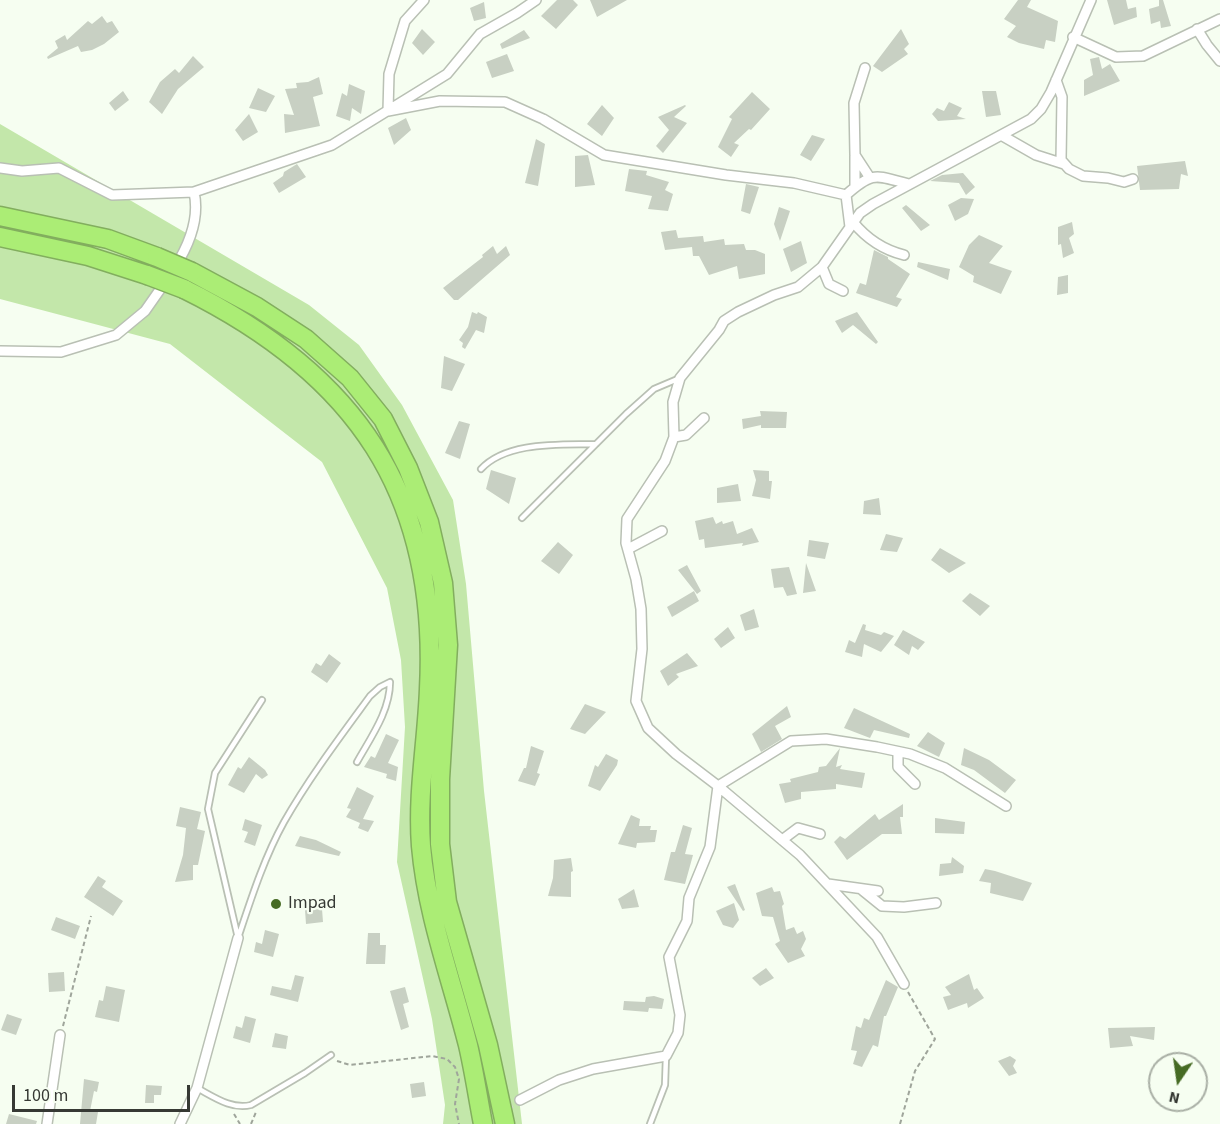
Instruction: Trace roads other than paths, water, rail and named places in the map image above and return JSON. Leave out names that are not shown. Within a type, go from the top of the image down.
[{"type":"highway","points":[[0,216],[108,239],[157,257],[299,360],[336,396],[364,431],[386,464],[405,508],[426,588],[429,689],[420,792],[421,843],[426,890],[468,1046],[477,1123]]},
{"type":"highway","points":[[0,237],[88,256],[147,275],[188,280],[257,307],[306,339],[350,378],[383,418],[408,468],[429,522],[443,583],[448,645],[440,779],[440,844],[447,902],[488,1045],[505,1124]]},
{"type":"street","points":[[388,111],[388,74],[405,21],[424,0]]},
{"type":"street","points":[[0,168],[22,171],[59,168],[112,195],[194,192],[332,146],[447,74],[480,34],[536,0]]},
{"type":"street","points":[[904,984],[877,937],[828,884],[782,840],[676,754],[648,728],[636,701],[642,649],[641,609],[628,549],[627,519],[665,461],[674,437],[673,402],[680,378],[724,321],[774,295],[798,287],[822,267],[860,213],[873,204],[1031,119],[1041,109],[1056,80],[1091,0]]},
{"type":"street","points":[[1073,37],[1116,57],[1143,56],[1220,19]]},
{"type":"street","points":[[1197,30],[1220,61]]},
{"type":"street","points":[[855,186],[854,103],[865,68]]},
{"type":"street","points":[[1056,80],[1062,97],[1060,160],[1069,169],[1083,176],[1124,182],[1133,179]]},
{"type":"street","points":[[388,111],[440,101],[506,102],[543,119],[604,155],[726,175],[794,183],[846,195]]},
{"type":"street","points":[[1001,135],[1036,155],[1064,164]]},
{"type":"street","points":[[855,155],[870,178]]},
{"type":"street","points":[[846,195],[864,179],[879,176],[909,184]]},
{"type":"street","points":[[0,351],[61,352],[116,335],[145,311],[188,243],[195,220],[194,192]]},
{"type":"street","points":[[846,195],[852,224],[870,239],[892,252],[904,255]]},
{"type":"street","points":[[822,267],[829,284],[843,291]]},
{"type":"street","points":[[674,437],[686,435],[704,418]]},
{"type":"street","points":[[628,549],[662,531]]},
{"type":"street","points":[[718,786],[791,741],[826,740],[910,754],[945,768],[1006,806]]},
{"type":"street","points":[[898,752],[898,767],[915,784]]},
{"type":"street","points":[[520,1100],[559,1080],[592,1069],[666,1056],[678,1034],[680,1015],[669,957],[687,921],[689,898],[710,847],[718,786]]},
{"type":"street","points":[[782,840],[798,828],[820,834]]},
{"type":"street","points":[[828,884],[878,891]]},
{"type":"street","points":[[861,888],[882,906],[904,907],[936,903]]},
{"type":"street","points":[[180,1124],[197,1088],[238,938]]},
{"type":"street","points":[[47,1124],[60,1035]]},
{"type":"lane","points":[[522,518],[654,389],[680,378]]},
{"type":"lane","points":[[481,469],[489,460],[519,449],[596,444]]},
{"type":"lane","points":[[238,938],[254,891],[283,824],[310,781],[370,696],[390,682],[390,695],[381,720],[357,762]]},
{"type":"lane","points":[[238,938],[208,809],[210,789],[215,773],[262,700]]},
{"type":"lane","points":[[197,1088],[231,1105],[242,1107],[251,1105],[331,1055]]},
{"type":"lane","points":[[650,1124],[665,1085],[666,1056]]},
{"type":"tunnel","points":[[479,1119],[520,1100]]},
{"type":"place","name":"Impad","points":[[276,904]]}]
